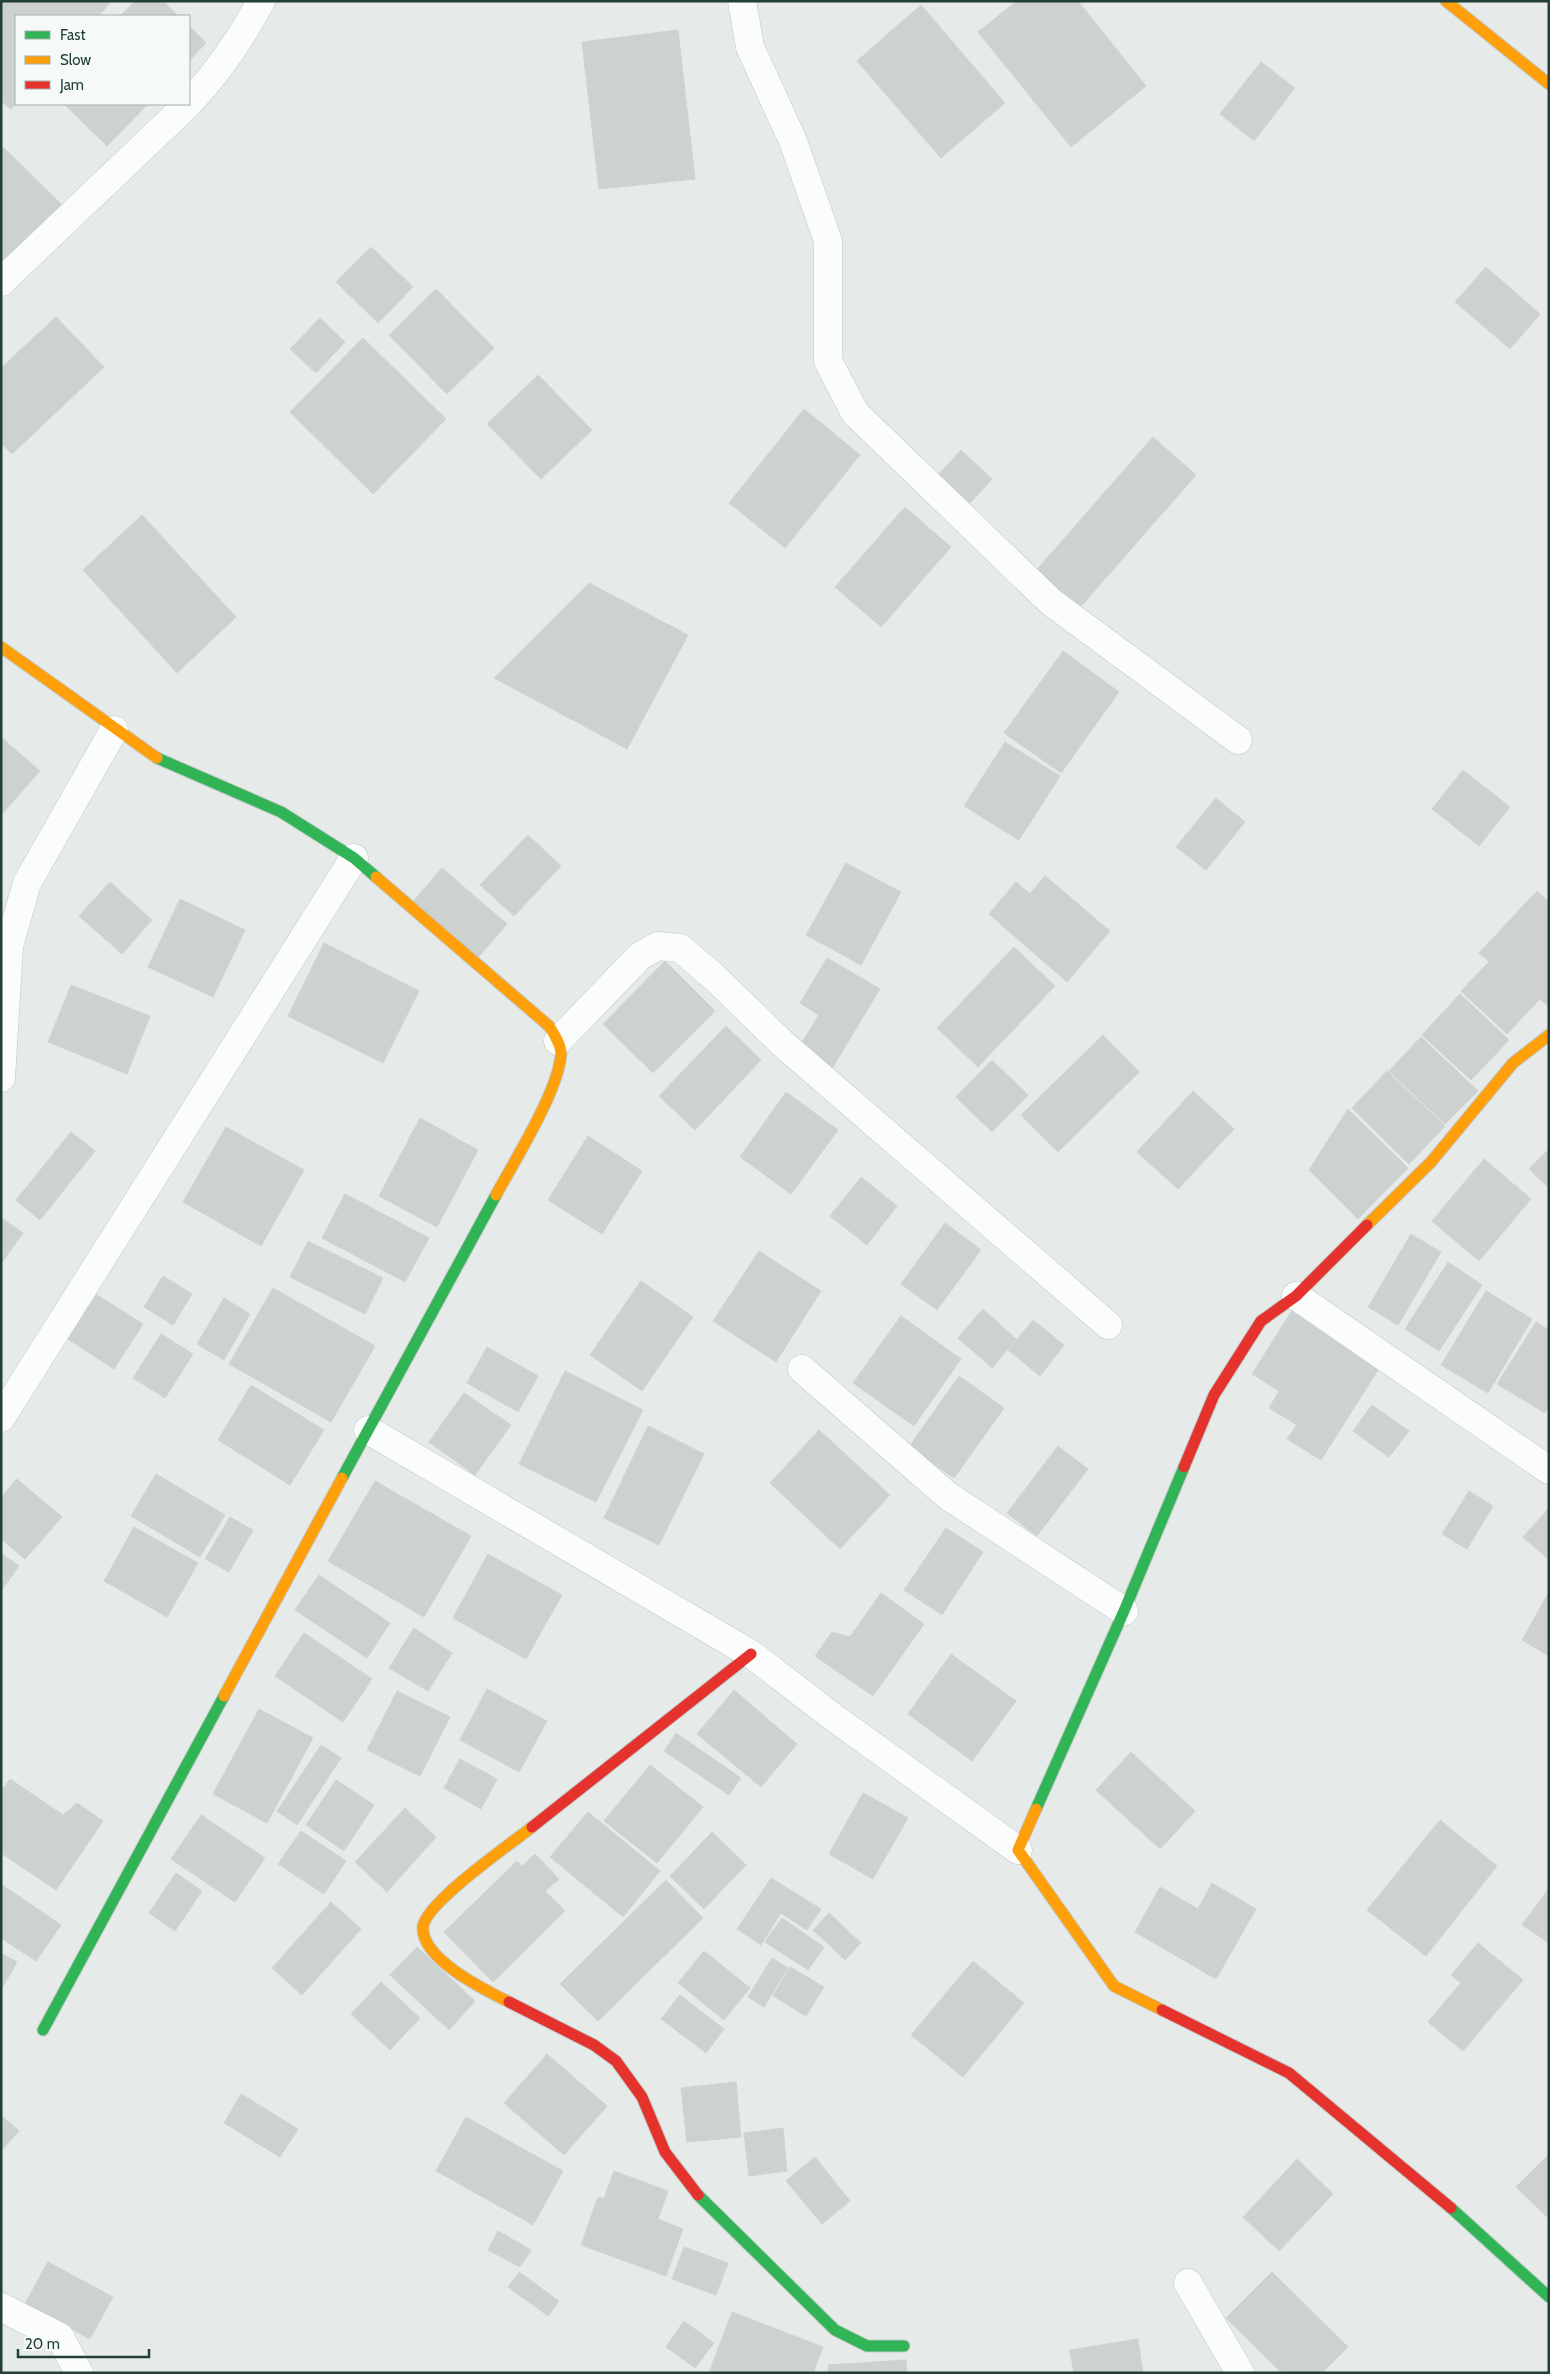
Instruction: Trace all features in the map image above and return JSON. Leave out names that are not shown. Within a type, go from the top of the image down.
[{"type":"street","points":[[190,101],[212,79],[238,42],[261,1]]},
{"type":"street","points":[[742,1],[750,47],[793,141],[828,241],[828,361],[855,412],[1051,602],[1238,740]]},
{"type":"street","points":[[1446,1],[1549,84]]},
{"type":"street","points":[[1,282],[186,105]]},
{"type":"street","points":[[1,647],[151,756],[282,812],[354,858],[549,1026],[558,1041],[561,1054],[554,1083],[492,1202],[44,2030]]},
{"type":"street","points":[[1,1078],[9,946],[24,891],[114,730]]},
{"type":"street","points":[[1,1418],[354,858]]},
{"type":"street","points":[[558,1041],[640,956],[658,946],[667,945],[680,948],[714,977],[783,1044],[1108,1325]]},
{"type":"street","points":[[1018,1850],[1124,1611],[1214,1395],[1261,1321],[1296,1296],[1431,1162],[1514,1063],[1549,1036]]},
{"type":"street","points":[[1296,1296],[1549,1470]]},
{"type":"street","points":[[802,1369],[948,1496],[1124,1611]]},
{"type":"street","points":[[368,1430],[751,1654],[833,1717],[1018,1850],[1114,1986],[1289,2073],[1422,2182],[1549,2297]]},
{"type":"street","points":[[751,1654],[446,1895],[433,1908],[425,1921],[423,1930],[428,1943],[439,1958],[457,1972],[510,2002],[582,2037],[612,2057],[642,2097],[653,2130],[665,2152],[685,2179],[711,2208],[834,2330],[858,2345],[880,2349],[904,2346]]},
{"type":"street","points":[[1188,2283],[1240,2373]]},
{"type":"street","points":[[1,2307],[60,2337],[79,2373]]},
{"type":"building","points":[[1,1],[112,1],[99,15],[15,15],[15,104],[11,109],[1,101]]},
{"type":"building","points":[[135,1],[163,1],[177,15],[121,15]]},
{"type":"building","points":[[1017,1],[1078,1],[1146,86],[1071,147],[978,32]]},
{"type":"building","points":[[921,5],[1005,103],[941,158],[857,61]]},
{"type":"building","points":[[190,27],[206,43],[190,60]]},
{"type":"building","points":[[678,30],[695,179],[599,189],[582,42]]},
{"type":"building","points":[[1261,62],[1295,88],[1254,141],[1220,114]]},
{"type":"building","points":[[65,105],[147,105],[107,146]]},
{"type":"building","points":[[3,147],[63,206],[1,269],[1,149]]},
{"type":"building","points":[[371,247],[413,287],[378,323],[336,282]]},
{"type":"building","points":[[1486,267],[1540,314],[1510,349],[1455,302]]},
{"type":"building","points":[[436,289],[494,348],[447,394],[389,335]]},
{"type":"building","points":[[56,317],[104,367],[12,454],[1,443],[1,368]]},
{"type":"building","points":[[320,318],[345,342],[316,373],[290,349]]},
{"type":"building","points":[[363,338],[446,419],[373,494],[290,412]]},
{"type":"building","points":[[538,375],[592,430],[541,479],[487,424]]},
{"type":"building","points":[[804,409],[860,455],[785,548],[729,503]]},
{"type":"building","points":[[1153,437],[1196,475],[1076,612],[1033,574]]},
{"type":"building","points":[[961,450],[992,479],[962,512],[931,483]]},
{"type":"building","points":[[905,507],[951,547],[881,627],[835,587]]},
{"type":"building","points":[[142,515],[236,617],[177,673],[83,570]]},
{"type":"building","points":[[589,583],[688,635],[627,749],[494,678]]},
{"type":"building","points":[[1063,651],[1119,692],[1061,773],[1004,733]]},
{"type":"building","points":[[1,737],[40,771],[1,815]]},
{"type":"building","points":[[1005,742],[1060,776],[1019,840],[964,806]]},
{"type":"building","points":[[1463,770],[1510,807],[1479,846],[1432,809]]},
{"type":"building","points":[[1216,798],[1245,822],[1206,870],[1176,847]]},
{"type":"building","points":[[528,835],[561,866],[514,916],[480,885]]},
{"type":"building","points":[[846,863],[901,892],[861,965],[806,935]]},
{"type":"building","points":[[442,868],[507,924],[476,960],[410,905]]},
{"type":"building","points":[[1045,876],[1110,931],[1067,982],[989,914],[1016,882],[1030,894]]},
{"type":"building","points":[[110,882],[152,920],[122,954],[79,916]]},
{"type":"building","points":[[1537,891],[1549,902],[1549,1007],[1540,999],[1507,1034],[1461,991],[1489,962],[1479,953]]},
{"type":"building","points":[[180,899],[245,930],[213,997],[148,967]]},
{"type":"building","points":[[324,943],[419,991],[383,1063],[288,1016]]},
{"type":"building","points":[[1014,947],[1055,986],[978,1067],[937,1028]]},
{"type":"building","points":[[827,958],[880,989],[831,1070],[797,1050],[819,1015],[800,1003]]},
{"type":"building","points":[[665,961],[715,1011],[653,1073],[603,1024]]},
{"type":"building","points":[[71,985],[150,1016],[127,1074],[48,1042]]},
{"type":"building","points":[[1460,994],[1509,1040],[1471,1080],[1422,1035]]},
{"type":"building","points":[[726,1026],[761,1060],[695,1130],[659,1096]]},
{"type":"building","points":[[1103,1035],[1139,1072],[1058,1152],[1021,1115]]},
{"type":"building","points":[[1421,1037],[1478,1091],[1445,1124],[1389,1071]]},
{"type":"building","points":[[992,1060],[1028,1095],[992,1132],[956,1097]]},
{"type":"building","points":[[1387,1071],[1445,1126],[1409,1164],[1352,1108]]},
{"type":"building","points":[[1193,1091],[1234,1129],[1178,1189],[1137,1152]]},
{"type":"building","points":[[786,1092],[838,1130],[791,1194],[740,1157]]},
{"type":"building","points":[[1348,1109],[1408,1168],[1358,1219],[1309,1170]]},
{"type":"building","points":[[420,1118],[478,1150],[437,1227],[379,1196]]},
{"type":"building","points":[[226,1127],[304,1170],[261,1246],[183,1202]]},
{"type":"building","points":[[71,1132],[95,1151],[40,1220],[16,1200]]},
{"type":"building","points":[[588,1136],[642,1171],[602,1234],[548,1200]]},
{"type":"building","points":[[1549,1149],[1549,1188],[1529,1169]]},
{"type":"building","points":[[1484,1159],[1531,1199],[1479,1261],[1432,1221]]},
{"type":"building","points":[[861,1177],[897,1206],[867,1245],[830,1216]]},
{"type":"building","points":[[345,1194],[429,1238],[405,1282],[322,1238]]},
{"type":"building","points":[[1,1218],[23,1233],[1,1264]]},
{"type":"building","points":[[945,1223],[981,1250],[937,1310],[901,1284]]},
{"type":"building","points":[[1411,1234],[1441,1252],[1398,1325],[1368,1307]]},
{"type":"building","points":[[308,1241],[383,1278],[365,1314],[290,1277]]},
{"type":"building","points":[[759,1251],[821,1291],[776,1362],[713,1321]]},
{"type":"building","points":[[1448,1262],[1482,1285],[1439,1351],[1405,1329]]},
{"type":"building","points":[[163,1276],[192,1294],[173,1325],[144,1307]]},
{"type":"building","points":[[641,1281],[693,1317],[642,1391],[590,1355]]},
{"type":"building","points":[[273,1288],[375,1346],[331,1422],[229,1364]]},
{"type":"building","points":[[91,1291],[143,1324],[114,1369],[63,1336]]},
{"type":"building","points":[[1486,1291],[1532,1319],[1488,1393],[1441,1365]]},
{"type":"building","points":[[224,1298],[250,1314],[224,1360],[197,1344]]},
{"type":"building","points":[[1296,1304],[1385,1359],[1321,1460],[1287,1439],[1297,1425],[1269,1408],[1279,1391],[1252,1374]]},
{"type":"building","points":[[983,1309],[1016,1339],[992,1368],[958,1338]]},
{"type":"building","points":[[901,1316],[961,1359],[914,1426],[853,1383]]},
{"type":"building","points":[[1033,1320],[1064,1345],[1040,1376],[1008,1350]]},
{"type":"building","points":[[1536,1322],[1549,1330],[1549,1407],[1545,1413],[1497,1384]]},
{"type":"building","points":[[161,1334],[193,1354],[165,1398],[133,1378]]},
{"type":"building","points":[[487,1347],[538,1376],[518,1412],[467,1383]]},
{"type":"building","points":[[565,1371],[643,1410],[596,1502],[519,1464]]},
{"type":"building","points":[[959,1376],[1004,1408],[954,1478],[909,1447]]},
{"type":"building","points":[[251,1385],[324,1430],[290,1485],[218,1440]]},
{"type":"building","points":[[464,1393],[511,1425],[475,1475],[429,1442]]},
{"type":"building","points":[[1372,1405],[1409,1431],[1389,1457],[1353,1431]]},
{"type":"building","points":[[648,1426],[704,1454],[659,1545],[604,1518]]},
{"type":"building","points":[[819,1430],[890,1495],[840,1549],[770,1483]]},
{"type":"building","points":[[1058,1446],[1088,1469],[1037,1536],[1007,1513]]},
{"type":"building","points":[[156,1474],[225,1515],[200,1557],[131,1516]]},
{"type":"building","points":[[17,1479],[62,1517],[25,1559],[1,1539],[1,1498]]},
{"type":"building","points":[[375,1481],[471,1536],[424,1617],[328,1561]]},
{"type":"building","points":[[1469,1491],[1493,1506],[1467,1549],[1442,1534]]},
{"type":"building","points":[[1549,1508],[1549,1560],[1523,1537]]},
{"type":"building","points":[[230,1517],[253,1530],[229,1572],[205,1559]]},
{"type":"building","points":[[134,1527],[198,1563],[167,1617],[104,1581]]},
{"type":"building","points":[[946,1528],[983,1552],[942,1615],[904,1590]]},
{"type":"building","points":[[1,1553],[19,1566],[1,1591]]},
{"type":"building","points":[[488,1554],[562,1595],[526,1659],[453,1618]]},
{"type":"building","points":[[319,1575],[390,1623],[367,1658],[295,1610]]},
{"type":"building","points":[[1549,1592],[1549,1656],[1522,1640]]},
{"type":"building","points":[[881,1593],[924,1624],[873,1696],[815,1656],[832,1632],[850,1637]]},
{"type":"building","points":[[414,1628],[452,1653],[428,1691],[389,1668]]},
{"type":"building","points":[[304,1633],[372,1679],[343,1722],[275,1676]]},
{"type":"building","points":[[951,1654],[1016,1701],[972,1761],[908,1714]]},
{"type":"building","points":[[487,1689],[547,1721],[519,1772],[460,1740]]},
{"type":"building","points":[[734,1690],[797,1744],[761,1787],[697,1734]]},
{"type":"building","points":[[397,1691],[450,1717],[420,1776],[367,1750]]},
{"type":"building","points":[[259,1709],[313,1738],[267,1823],[213,1794]]},
{"type":"building","points":[[676,1733],[741,1778],[729,1795],[664,1751]]},
{"type":"building","points":[[321,1745],[341,1758],[297,1825],[277,1811]]},
{"type":"building","points":[[1131,1752],[1195,1811],[1160,1849],[1096,1790]]},
{"type":"building","points":[[460,1759],[497,1779],[481,1809],[444,1788]]},
{"type":"building","points":[[650,1765],[703,1807],[657,1863],[604,1821]]},
{"type":"building","points":[[10,1779],[63,1815],[77,1803],[103,1821],[56,1890],[1,1853],[1,1791]]},
{"type":"building","points":[[336,1780],[374,1805],[344,1851],[306,1825]]},
{"type":"building","points":[[863,1793],[908,1818],[873,1879],[829,1854]]},
{"type":"building","points":[[405,1808],[436,1837],[387,1892],[355,1862]]},
{"type":"building","points":[[588,1812],[660,1871],[623,1917],[550,1857]]},
{"type":"building","points":[[201,1815],[265,1858],[235,1902],[171,1859]]},
{"type":"building","points":[[1440,1820],[1497,1866],[1426,1956],[1367,1910]]},
{"type":"building","points":[[301,1831],[346,1861],[324,1894],[278,1864]]},
{"type":"building","points":[[712,1832],[746,1865],[704,1909],[670,1876]]},
{"type":"building","points":[[535,1854],[559,1879],[545,1891],[565,1911],[493,1982],[444,1932],[517,1861],[522,1866]]},
{"type":"building","points":[[176,1873],[202,1891],[175,1931],[149,1913]]},
{"type":"building","points":[[771,1878],[821,1909],[807,1930],[781,1913],[761,1945],[737,1929]]},
{"type":"building","points":[[666,1880],[703,1918],[598,2021],[560,1984]]},
{"type":"building","points":[[1212,1883],[1256,1909],[1216,1979],[1135,1932],[1160,1887],[1198,1909]]},
{"type":"building","points":[[1,1884],[61,1925],[36,1961],[1,1938]]},
{"type":"building","points":[[1549,1888],[1549,1943],[1522,1925]]},
{"type":"building","points":[[331,1902],[361,1929],[302,1995],[272,1968]]},
{"type":"building","points":[[829,1913],[861,1943],[845,1960],[813,1930]]},
{"type":"building","points":[[782,1918],[824,1947],[808,1970],[765,1942]]},
{"type":"building","points":[[1478,1943],[1523,1980],[1463,2051],[1428,2022],[1461,1983],[1451,1975]]},
{"type":"building","points":[[417,1947],[475,2001],[449,2030],[390,1975]]},
{"type":"building","points":[[704,1951],[750,1988],[724,2020],[678,1983]]},
{"type":"building","points":[[1,1953],[17,1962],[1,1990]]},
{"type":"building","points":[[772,1958],[788,1968],[764,2007],[748,1997]]},
{"type":"building","points":[[973,1961],[1024,2003],[963,2077],[911,2035]]},
{"type":"building","points":[[790,1967],[824,1987],[806,2016],[773,1996]]},
{"type":"building","points":[[381,1982],[420,2018],[390,2050],[351,2014]]},
{"type":"building","points":[[680,1995],[724,2029],[706,2053],[661,2019]]},
{"type":"building","points":[[547,2054],[607,2106],[564,2155],[504,2103]]},
{"type":"building","points":[[736,2082],[741,2137],[687,2142],[681,2088]]},
{"type":"building","points":[[241,2094],[298,2129],[280,2157],[224,2123]]},
{"type":"building","points":[[1,2115],[19,2131],[1,2151]]},
{"type":"building","points":[[466,2117],[563,2171],[533,2225],[436,2171]]},
{"type":"building","points":[[783,2128],[787,2171],[749,2176],[744,2133]]},
{"type":"building","points":[[1549,2154],[1549,2219],[1516,2187]]},
{"type":"building","points":[[815,2157],[850,2201],[822,2224],[786,2181]]},
{"type":"building","points":[[1297,2159],[1333,2194],[1279,2251],[1243,2217]]},
{"type":"building","points":[[614,2171],[668,2191],[658,2219],[683,2229],[666,2276],[581,2245],[598,2197],[604,2199]]},
{"type":"building","points":[[498,2231],[531,2250],[520,2267],[488,2250]]},
{"type":"building","points":[[684,2247],[728,2263],[716,2295],[672,2279]]},
{"type":"building","points":[[48,2262],[113,2297],[90,2339],[25,2304]]},
{"type":"building","points":[[519,2272],[559,2301],[548,2316],[508,2287]]},
{"type":"building","points":[[1272,2272],[1348,2347],[1322,2373],[1282,2373],[1226,2318]]},
{"type":"building","points":[[732,2312],[823,2347],[813,2373],[709,2373]]},
{"type":"building","points":[[684,2321],[714,2343],[695,2368],[666,2347]]},
{"type":"building","points":[[1138,2339],[1143,2373],[1074,2373],[1070,2350]]},
{"type":"building","points":[[906,2360],[907,2373],[828,2373],[828,2365]]},
{"type":"traffic: fast","points":[[157,758],[281,812],[354,858],[376,877]]},
{"type":"traffic: fast","points":[[342,1478],[496,1195]]},
{"type":"traffic: fast","points":[[1036,1809],[1124,1611],[1184,1467]]},
{"type":"traffic: fast","points":[[43,2030],[224,1696]]},
{"type":"traffic: fast","points":[[698,2195],[835,2330],[867,2346],[904,2346]]},
{"type":"traffic: fast","points":[[1451,2208],[1549,2297]]},
{"type":"traffic: slow","points":[[1446,1],[1549,84]]},
{"type":"traffic: slow","points":[[1,647],[157,758]]},
{"type":"traffic: slow","points":[[376,877],[549,1026],[559,1043],[561,1054],[553,1087],[496,1195]]},
{"type":"traffic: slow","points":[[1367,1225],[1431,1162],[1513,1063],[1549,1035]]},
{"type":"traffic: slow","points":[[224,1696],[342,1478]]},
{"type":"traffic: slow","points":[[1036,1809],[1018,1850],[1114,1986],[1162,2010]]},
{"type":"traffic: slow","points":[[509,2002],[485,1990],[443,1962],[432,1951],[425,1939],[423,1927],[427,1917],[453,1889],[532,1827]]},
{"type":"traffic: jam","points":[[1184,1467],[1214,1395],[1261,1321],[1296,1296],[1367,1225]]},
{"type":"traffic: jam","points":[[532,1827],[751,1654]]},
{"type":"traffic: jam","points":[[509,2002],[594,2045],[616,2061],[642,2097],[665,2152],[698,2195]]},
{"type":"traffic: jam","points":[[1162,2010],[1289,2073],[1451,2208]]}]
